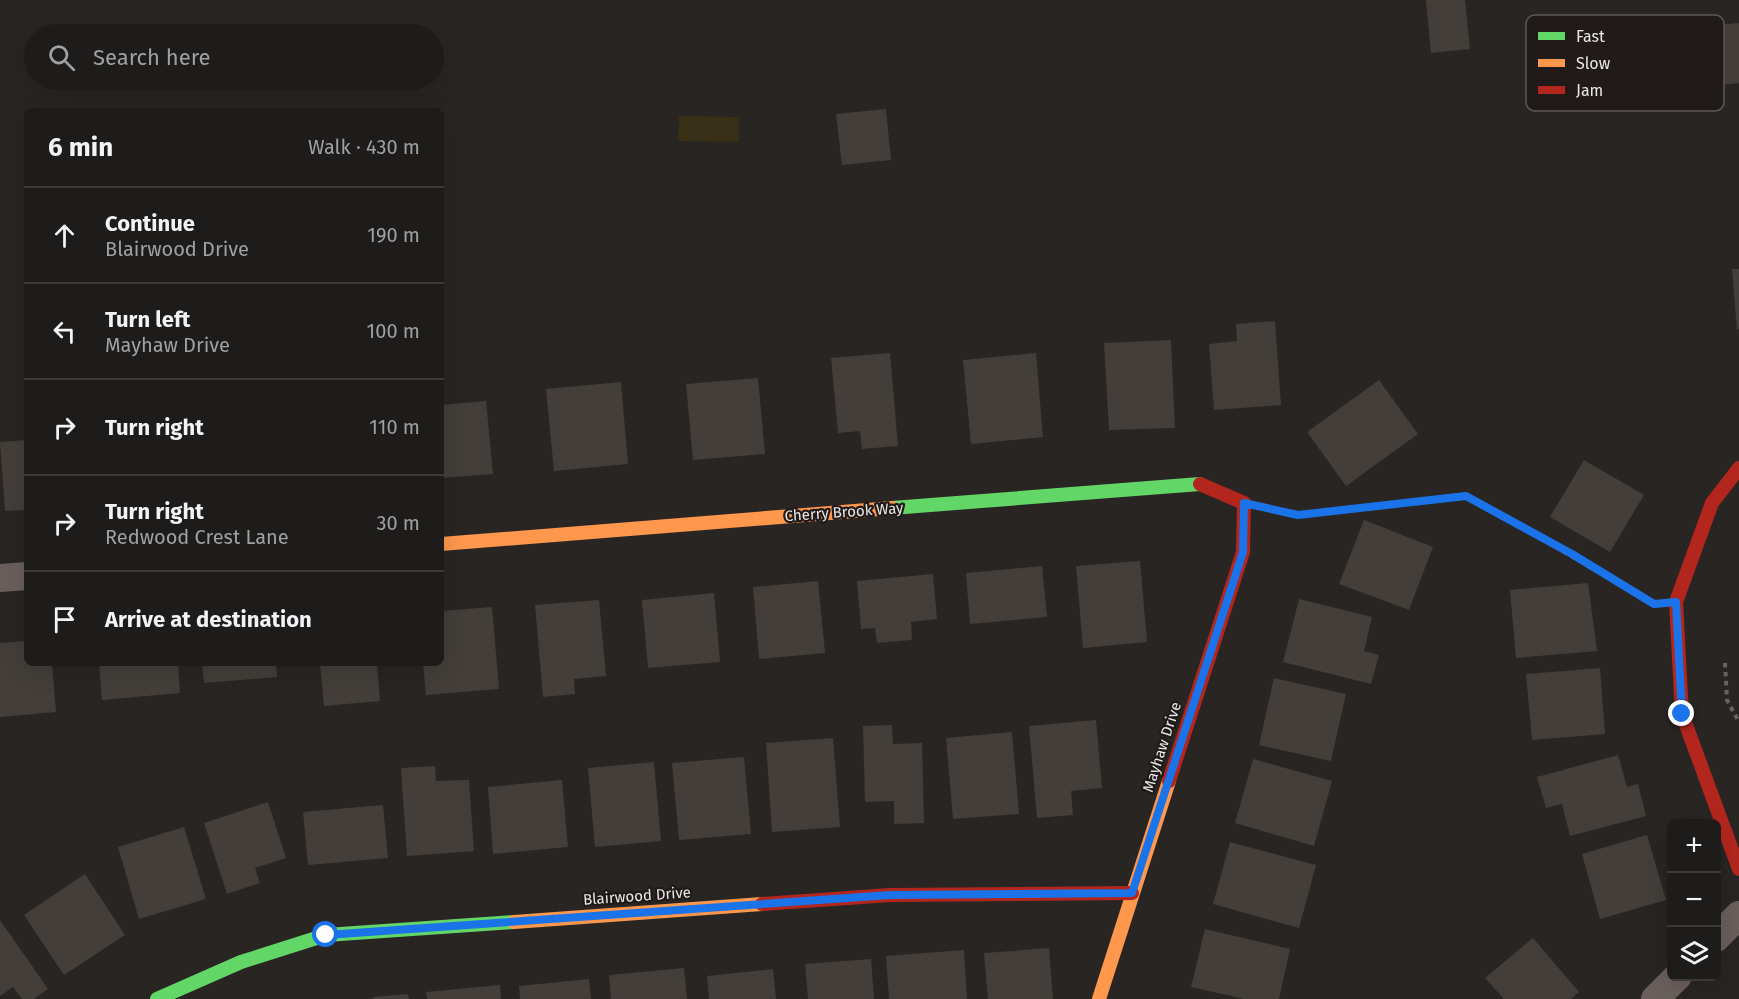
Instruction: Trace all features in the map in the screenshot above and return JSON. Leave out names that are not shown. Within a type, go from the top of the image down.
[{"type":"street","points":[[1739,468],[1713,503],[1676,602],[1682,714],[1739,869]]},
{"type":"street","name":"Cherry Brook Way","points":[[444,544],[1200,484],[1244,503]]},
{"type":"street","name":"Mayhaw Drive","points":[[1099,999],[1243,552],[1244,503]]},
{"type":"street","points":[[0,578],[24,576]]},
{"type":"street","name":"Blairwood Drive","points":[[158,999],[241,962],[326,935],[890,895],[1132,893]]},
{"type":"street","points":[[1721,933],[1739,915]]},
{"type":"street","points":[[1655,999],[1673,981]]},
{"type":"path","points":[[1244,503],[1298,515],[1466,496],[1572,554],[1654,604],[1676,602]]},
{"type":"path","points":[[1725,663],[1727,700],[1739,722]]},
{"type":"shaded area","points":[[679,116],[739,117],[739,142],[678,141]]},
{"type":"building","points":[[1426,0],[1465,0],[1470,49],[1431,53]]},
{"type":"building","points":[[1739,23],[1739,83],[1724,85],[1724,24]]},
{"type":"building","points":[[886,109],[891,160],[842,165],[836,114]]},
{"type":"building","points":[[1732,269],[1739,269],[1739,329],[1737,330]]},
{"type":"building","points":[[1275,321],[1281,405],[1214,410],[1209,344],[1237,341],[1236,324]]},
{"type":"building","points":[[1171,340],[1175,428],[1109,430],[1104,343]]},
{"type":"building","points":[[890,353],[898,446],[862,449],[860,431],[838,433],[831,358]]},
{"type":"building","points":[[1036,353],[1043,437],[971,444],[963,360]]},
{"type":"building","points":[[758,378],[765,454],[693,460],[686,384]]},
{"type":"building","points":[[1379,380],[1418,434],[1346,486],[1307,432]]},
{"type":"building","points":[[621,382],[628,464],[554,471],[546,389]]},
{"type":"building","points":[[486,401],[493,474],[444,478],[444,405]]},
{"type":"building","points":[[24,440],[24,510],[5,511],[0,442]]},
{"type":"building","points":[[1584,460],[1644,495],[1610,552],[1550,517]]},
{"type":"building","points":[[1364,520],[1433,547],[1409,610],[1339,584]]},
{"type":"building","points":[[1140,561],[1147,642],[1083,648],[1076,566]]},
{"type":"building","points":[[1042,566],[1047,617],[970,624],[966,573]]},
{"type":"building","points":[[933,574],[937,619],[911,622],[912,640],[877,643],[875,628],[861,629],[857,581]]},
{"type":"building","points":[[818,581],[825,653],[759,659],[753,587]]},
{"type":"building","points":[[1588,583],[1597,651],[1516,658],[1510,590]]},
{"type":"building","points":[[714,593],[720,662],[648,668],[642,600]]},
{"type":"building","points":[[1299,599],[1372,617],[1364,651],[1379,655],[1371,684],[1283,662]]},
{"type":"building","points":[[599,600],[606,676],[574,679],[575,694],[543,697],[535,605]]},
{"type":"building","points":[[492,607],[499,689],[426,695],[423,666],[444,666],[444,611]]},
{"type":"building","points":[[24,641],[24,666],[52,666],[56,712],[0,717],[0,643]]},
{"type":"building","points":[[99,666],[178,666],[180,693],[102,700]]},
{"type":"building","points":[[202,666],[276,666],[277,677],[204,683]]},
{"type":"building","points":[[320,666],[377,666],[380,701],[324,706]]},
{"type":"building","points":[[1600,668],[1605,734],[1532,740],[1526,674]]},
{"type":"building","points":[[1274,678],[1346,694],[1331,761],[1259,745]]},
{"type":"building","points":[[1096,720],[1102,788],[1071,791],[1073,815],[1037,818],[1029,726]]},
{"type":"building","points":[[892,725],[893,744],[922,743],[924,823],[894,824],[894,801],[865,802],[863,726]]},
{"type":"building","points":[[1012,732],[1019,814],[953,819],[946,738]]},
{"type":"building","points":[[833,738],[840,827],[772,832],[766,743]]},
{"type":"building","points":[[1618,755],[1627,787],[1638,784],[1646,816],[1570,836],[1562,804],[1546,808],[1537,777]]},
{"type":"building","points":[[744,757],[751,834],[679,840],[672,763]]},
{"type":"building","points":[[1253,759],[1332,781],[1314,846],[1235,823]]},
{"type":"building","points":[[654,762],[661,841],[595,847],[588,768]]},
{"type":"building","points":[[435,766],[436,781],[469,780],[474,851],[407,856],[401,768]]},
{"type":"building","points":[[562,780],[568,847],[493,854],[488,787]]},
{"type":"building","points":[[268,802],[286,858],[255,868],[260,883],[227,894],[204,823]]},
{"type":"building","points":[[383,805],[388,858],[308,865],[303,812]]},
{"type":"building","points":[[184,827],[206,899],[139,919],[118,847]]},
{"type":"building","points":[[1647,835],[1666,900],[1600,919],[1582,854]]},
{"type":"building","points":[[1230,842],[1316,865],[1299,928],[1213,904]]},
{"type":"building","points":[[85,874],[125,935],[64,975],[24,915]]},
{"type":"building","points":[[0,920],[48,989],[34,999],[22,999],[13,987],[0,996]]},
{"type":"building","points":[[1205,929],[1290,949],[1279,999],[1244,999],[1191,987]]},
{"type":"building","points":[[1533,938],[1579,992],[1571,999],[1504,999],[1485,978]]},
{"type":"building","points":[[1049,948],[1053,999],[988,999],[984,953]]},
{"type":"building","points":[[964,950],[967,999],[889,999],[886,956]]},
{"type":"building","points":[[871,959],[874,999],[808,999],[805,964]]},
{"type":"building","points":[[684,968],[687,999],[611,999],[609,975]]},
{"type":"building","points":[[773,969],[776,999],[709,999],[707,976]]},
{"type":"building","points":[[589,979],[591,999],[520,999],[519,986]]},
{"type":"building","points":[[500,985],[501,999],[427,999],[426,992]]},
{"type":"building","points":[[408,994],[409,999],[373,999],[373,997]]},
{"type":"traffic: fast","points":[[892,508],[1200,484]]},
{"type":"traffic: fast","points":[[157,999],[241,962],[326,935],[514,922]]},
{"type":"traffic: slow","points":[[444,544],[892,508]]},
{"type":"traffic: slow","points":[[1099,999],[1169,781]]},
{"type":"traffic: slow","points":[[514,922],[762,904]]},
{"type":"traffic: jam","points":[[1739,468],[1712,503],[1676,602],[1682,714],[1739,869]]},
{"type":"traffic: jam","points":[[1169,781],[1243,552],[1244,503],[1200,484]]},
{"type":"traffic: jam","points":[[762,904],[890,895],[1132,893]]},
{"type":"route","points":[[326,935],[890,895],[1132,893],[1243,552],[1244,503],[1298,515],[1466,496],[1572,554],[1654,604],[1676,602],[1682,714]]}]
